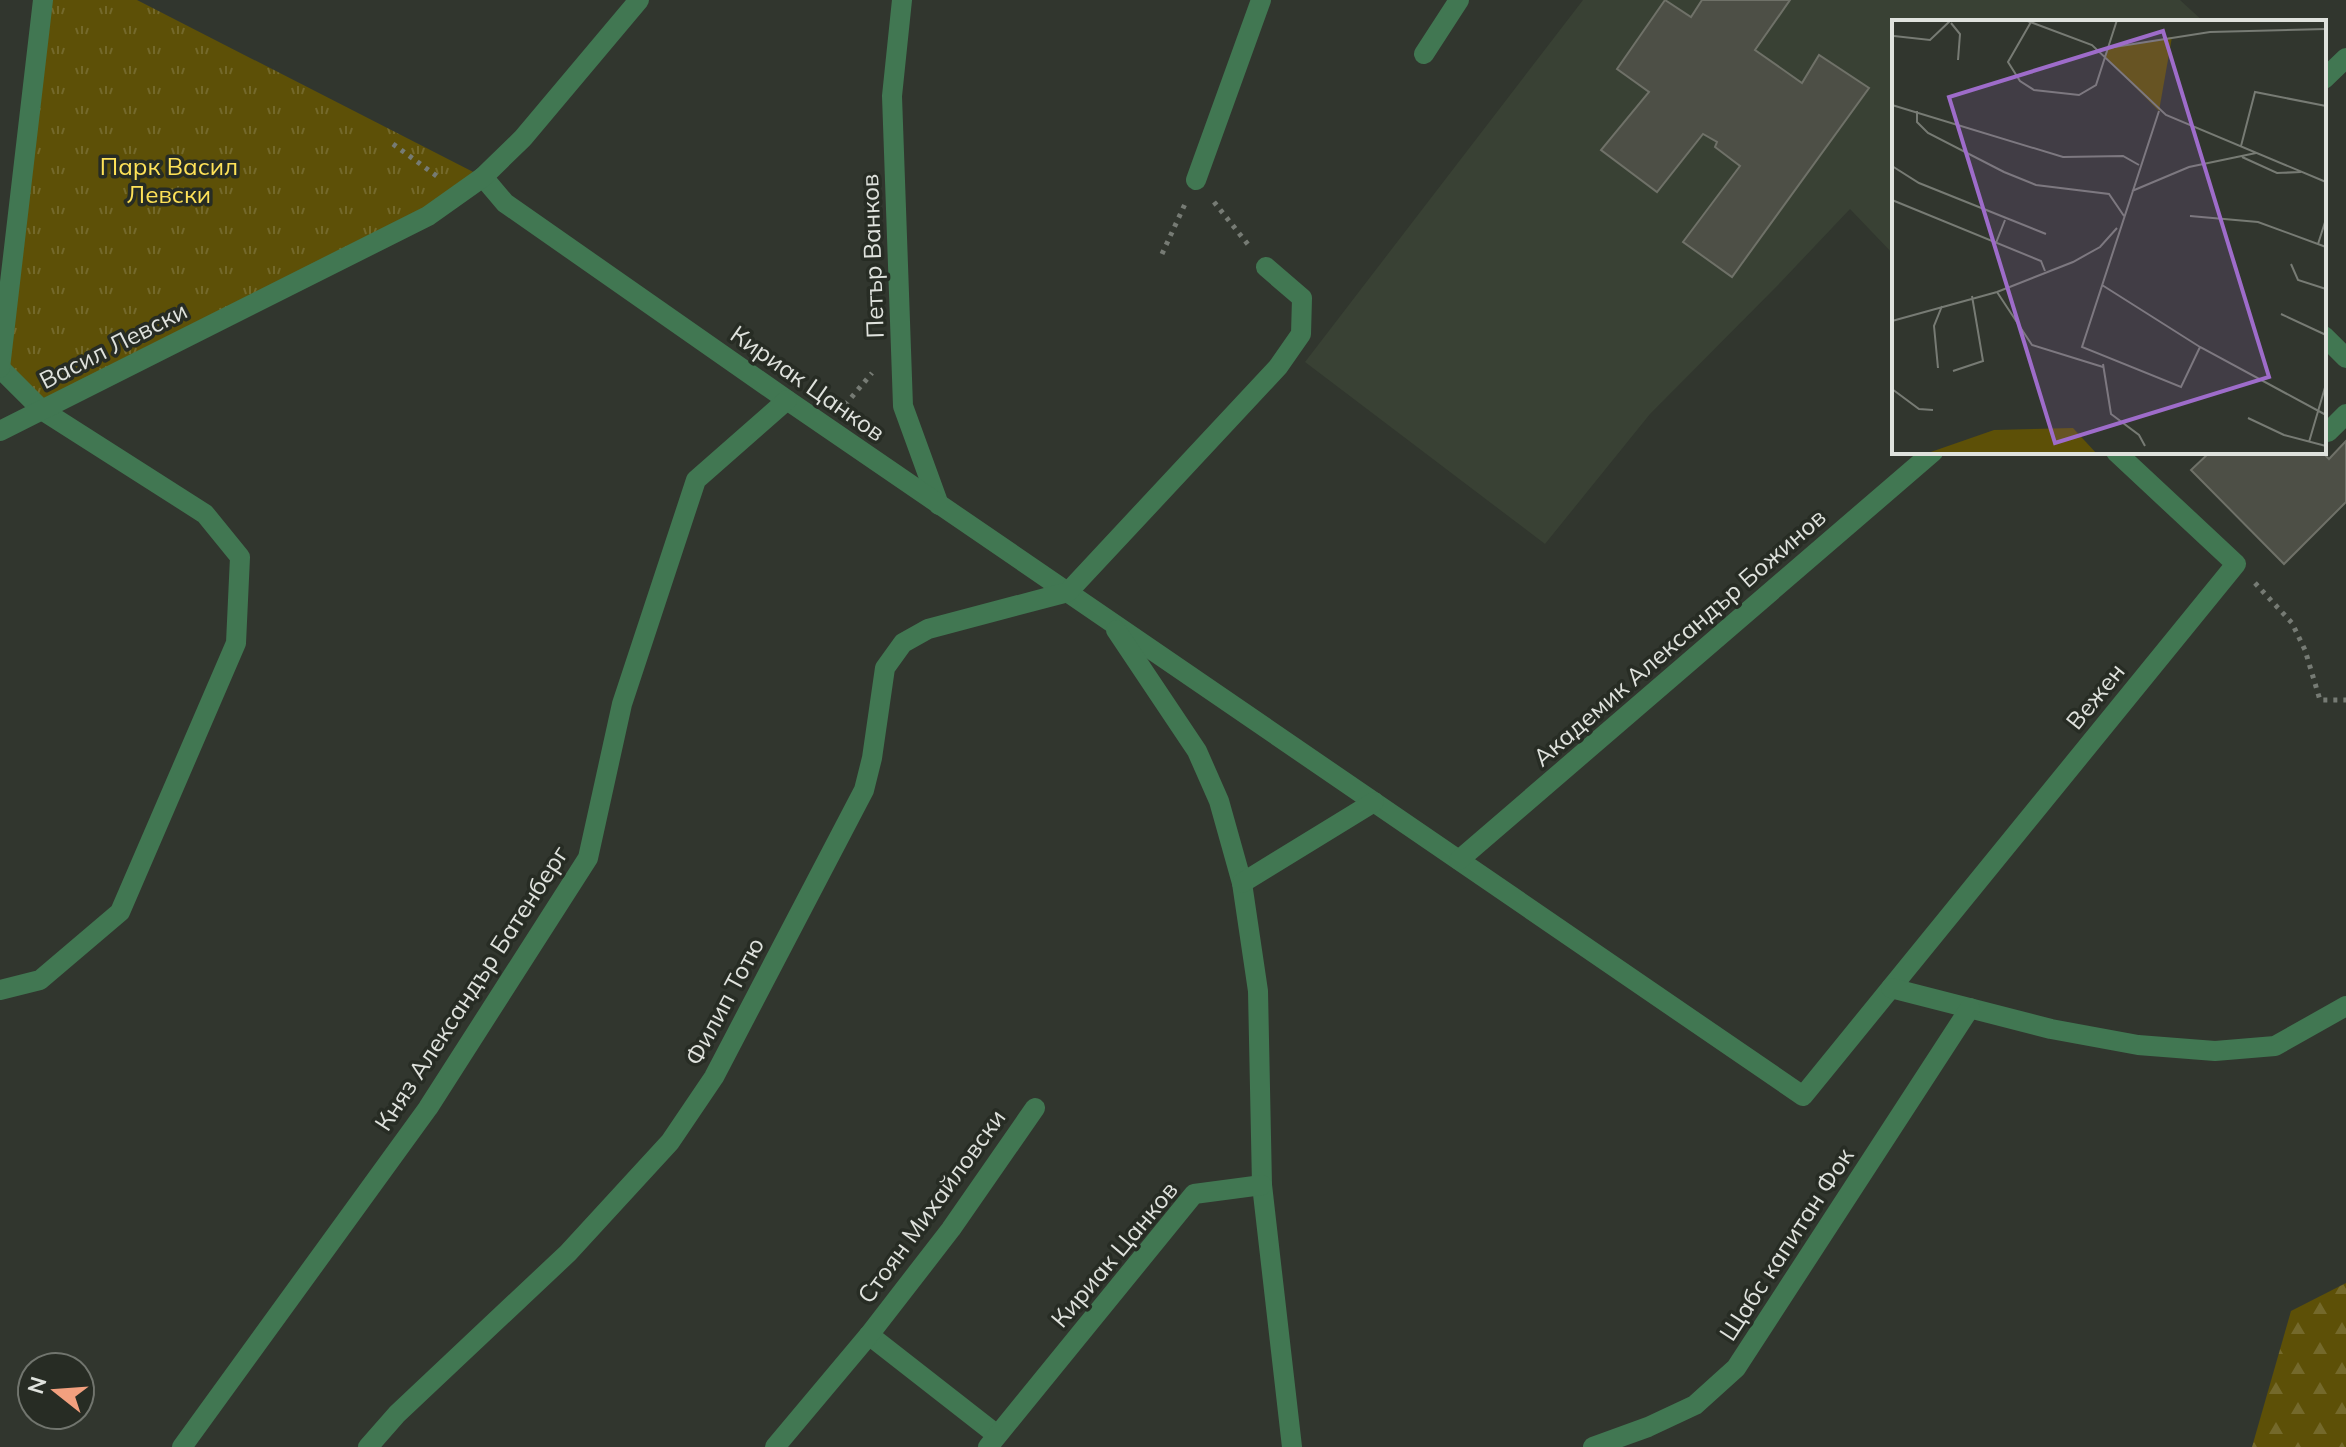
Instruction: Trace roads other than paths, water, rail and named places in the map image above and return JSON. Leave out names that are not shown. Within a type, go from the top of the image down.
[{"type":"street","points":[[0,431],[42,410],[0,368],[43,0]]},
{"type":"street","name":"Васил Левски","points":[[42,410],[428,216],[483,177],[523,138],[639,0]]},
{"type":"street","name":"Петър Ванков","points":[[902,0],[892,96],[903,406],[939,505]]},
{"type":"street","points":[[1196,180],[1261,0]]},
{"type":"street","points":[[1424,54],[1459,0]]},
{"type":"street","points":[[2326,77],[2346,58]]},
{"type":"street","name":"Кириак Цанков","points":[[483,177],[505,203],[825,427],[1459,860]]},
{"type":"street","points":[[1068,592],[1278,367],[1301,334],[1302,298],[1266,267]]},
{"type":"street","points":[[2326,338],[2346,358]]},
{"type":"street","name":"Княз Александър Батенберг","points":[[182,1447],[428,1108],[588,858],[622,704],[696,480],[787,400]]},
{"type":"street","name":"Васил Левски","points":[[0,990],[40,980],[120,912],[236,643],[240,557],[205,514],[42,410]]},
{"type":"street","points":[[2328,432],[2346,414]]},
{"type":"street","name":"Академик Александър Божинов","points":[[1459,860],[1931,454]]},
{"type":"street","name":"Вежен","points":[[1459,860],[1803,1096],[2236,564],[2118,454]]},
{"type":"street","name":"Филип Тотю","points":[[368,1447],[397,1414],[568,1253],[670,1142],[714,1077],[864,790],[872,758],[885,668],[903,643],[928,629],[1068,592]]},
{"type":"street","name":"Кириак Цанков","points":[[993,1441],[1194,1194],[1262,1185],[1258,991],[1242,883],[1219,801],[1197,751],[1111,622]]},
{"type":"street","points":[[1242,883],[1374,802]]},
{"type":"street","points":[[1891,988],[2051,1029],[2138,1045],[2215,1051],[2275,1046],[2346,1006]]},
{"type":"street","name":"Щабс капитан Фок","points":[[1593,1447],[1648,1427],[1695,1405],[1736,1368],[1970,1008]]},
{"type":"street","name":"Стоян Михайловски","points":[[775,1447],[869,1335],[951,1229],[1035,1108]]},
{"type":"street","points":[[1262,1185],[1292,1447]]},
{"type":"street","name":"Стоян Михайловски","points":[[869,1335],[993,1441]]},
{"type":"park label","name":"Парк Васил Левски","points":[[169,180]]}]
